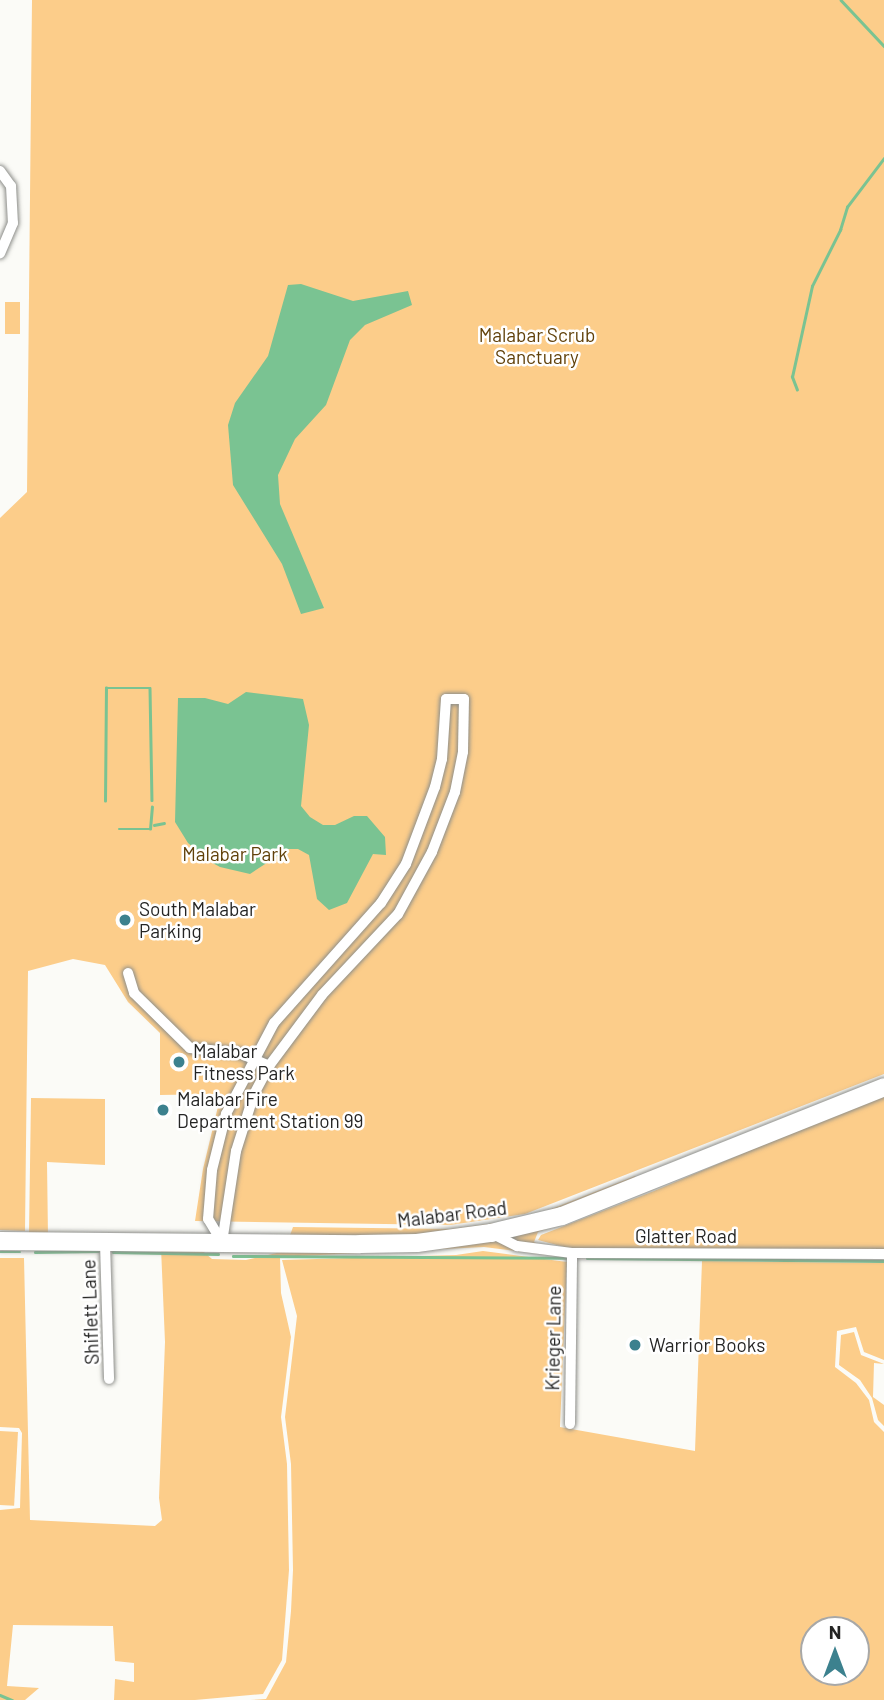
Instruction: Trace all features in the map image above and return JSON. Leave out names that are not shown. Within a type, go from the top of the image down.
[{"type":"main road","name":"Malabar Road","points":[[0,1241],[417,1242],[491,1233],[562,1216],[884,1087]]},
{"type":"street","points":[[0,171],[11,186],[13,222],[0,253]]},
{"type":"street","points":[[446,699],[464,699],[463,752],[455,792],[421,876],[398,914],[335,982],[269,1066],[254,1094],[236,1151],[222,1242],[208,1219],[212,1170],[226,1114],[274,1023],[381,904],[406,864],[435,787],[442,759],[446,699]]},
{"type":"street","points":[[406,864],[421,876]]},
{"type":"street","points":[[320,969],[335,982]]},
{"type":"street","points":[[128,973],[134,993],[190,1048],[239,1053],[269,1066]]},
{"type":"street","name":"Glatter Road","points":[[491,1233],[517,1246],[572,1253],[884,1254]]},
{"type":"street","name":"Shiflett Lane","points":[[105,1243],[109,1379]]},
{"type":"street","name":"Krieger Lane","points":[[570,1423],[572,1253]]},
{"type":"green space","name":"Malabar Scrub Sanctuary","points":[[32,0],[884,0],[884,1074],[525,1214],[450,1225],[195,1221],[203,1169],[221,1094],[160,1095],[160,1033],[128,1002],[105,965],[73,959],[28,971],[25,1231],[0,1230],[0,518],[27,492]]},
{"type":"green space","points":[[5,302],[20,302],[20,334],[5,334]]},
{"type":"green space","points":[[884,1094],[884,1250],[572,1249],[538,1240],[541,1235],[654,1191]]},
{"type":"green space","points":[[31,1098],[105,1099],[105,1165],[47,1162],[48,1237],[29,1233]]},
{"type":"green space","points":[[635,1176],[637,1181],[561,1211],[490,1228],[416,1237],[289,1238],[293,1227],[450,1229],[526,1219]]},
{"type":"green space","points":[[639,1192],[538,1232],[534,1242],[564,1257],[484,1247],[280,1257],[281,1293],[291,1337],[281,1417],[287,1464],[289,1570],[282,1660],[263,1694],[195,1700],[114,1700],[115,1679],[134,1682],[134,1663],[115,1661],[113,1626],[13,1625],[7,1686],[39,1688],[25,1700],[0,1700],[0,1510],[20,1508],[22,1433],[19,1428],[0,1427],[0,1258],[24,1258],[30,1520],[155,1526],[162,1520],[159,1498],[165,1342],[161,1248],[199,1248],[212,1259],[246,1260],[285,1251],[417,1248]]},
{"type":"green space","points":[[483,1251],[567,1262],[560,1427],[695,1451],[702,1261],[884,1263],[884,1360],[864,1352],[856,1327],[837,1331],[835,1367],[856,1383],[869,1400],[874,1422],[884,1432],[884,1700],[250,1700],[266,1699],[286,1662],[291,1611],[291,1464],[285,1417],[297,1316],[282,1260],[456,1255]]},
{"type":"green space","points":[[854,1332],[861,1355],[884,1364],[874,1363],[873,1397],[884,1405],[884,1426],[878,1420],[872,1398],[860,1380],[839,1365],[841,1335]]},
{"type":"green space","points":[[0,1431],[18,1432],[14,1506],[0,1505]]},
{"type":"shaded area","points":[[301,284],[353,301],[408,291],[412,305],[365,325],[350,340],[326,405],[295,439],[278,475],[280,504],[324,608],[301,614],[282,564],[233,485],[228,425],[235,403],[268,356],[288,285]]},
{"type":"shaded area","points":[[246,692],[303,699],[309,725],[301,806],[310,817],[323,825],[335,825],[354,816],[367,816],[385,837],[386,855],[373,854],[347,903],[329,910],[317,899],[309,855],[298,849],[288,849],[250,874],[220,867],[209,861],[188,843],[175,822],[178,698],[205,698],[228,704]]},
{"type":"waterway","points":[[841,0],[884,46]]},
{"type":"waterway","points":[[797,390],[792,377],[812,286],[840,230],[847,207],[884,158]]},
{"type":"waterway","points":[[105,801],[106,688],[150,688],[152,800]]},
{"type":"waterway","points":[[119,829],[150,829],[152,807]]},
{"type":"waterway","points":[[154,825],[164,823]]},
{"type":"waterway","points":[[35,1252],[98,1251]]},
{"type":"waterway","points":[[0,1252],[20,1252]]},
{"type":"waterway","points":[[113,1252],[218,1254]]},
{"type":"waterway","points":[[233,1256],[569,1258]]},
{"type":"waterway","points":[[587,1258],[884,1261]]},
{"type":"waterway","points":[[0,1695],[12,1700]]},
{"type":"place","name":"South Malabar Parking","points":[[125,920]]},
{"type":"place","name":"Malabar Fitness Park","points":[[179,1062]]},
{"type":"place","name":"Malabar Fire Department Station 99","points":[[163,1110]]},
{"type":"place","name":"Warrior Books","points":[[635,1345]]},
{"type":"park label","name":"Malabar Park","points":[[235,854]]}]
